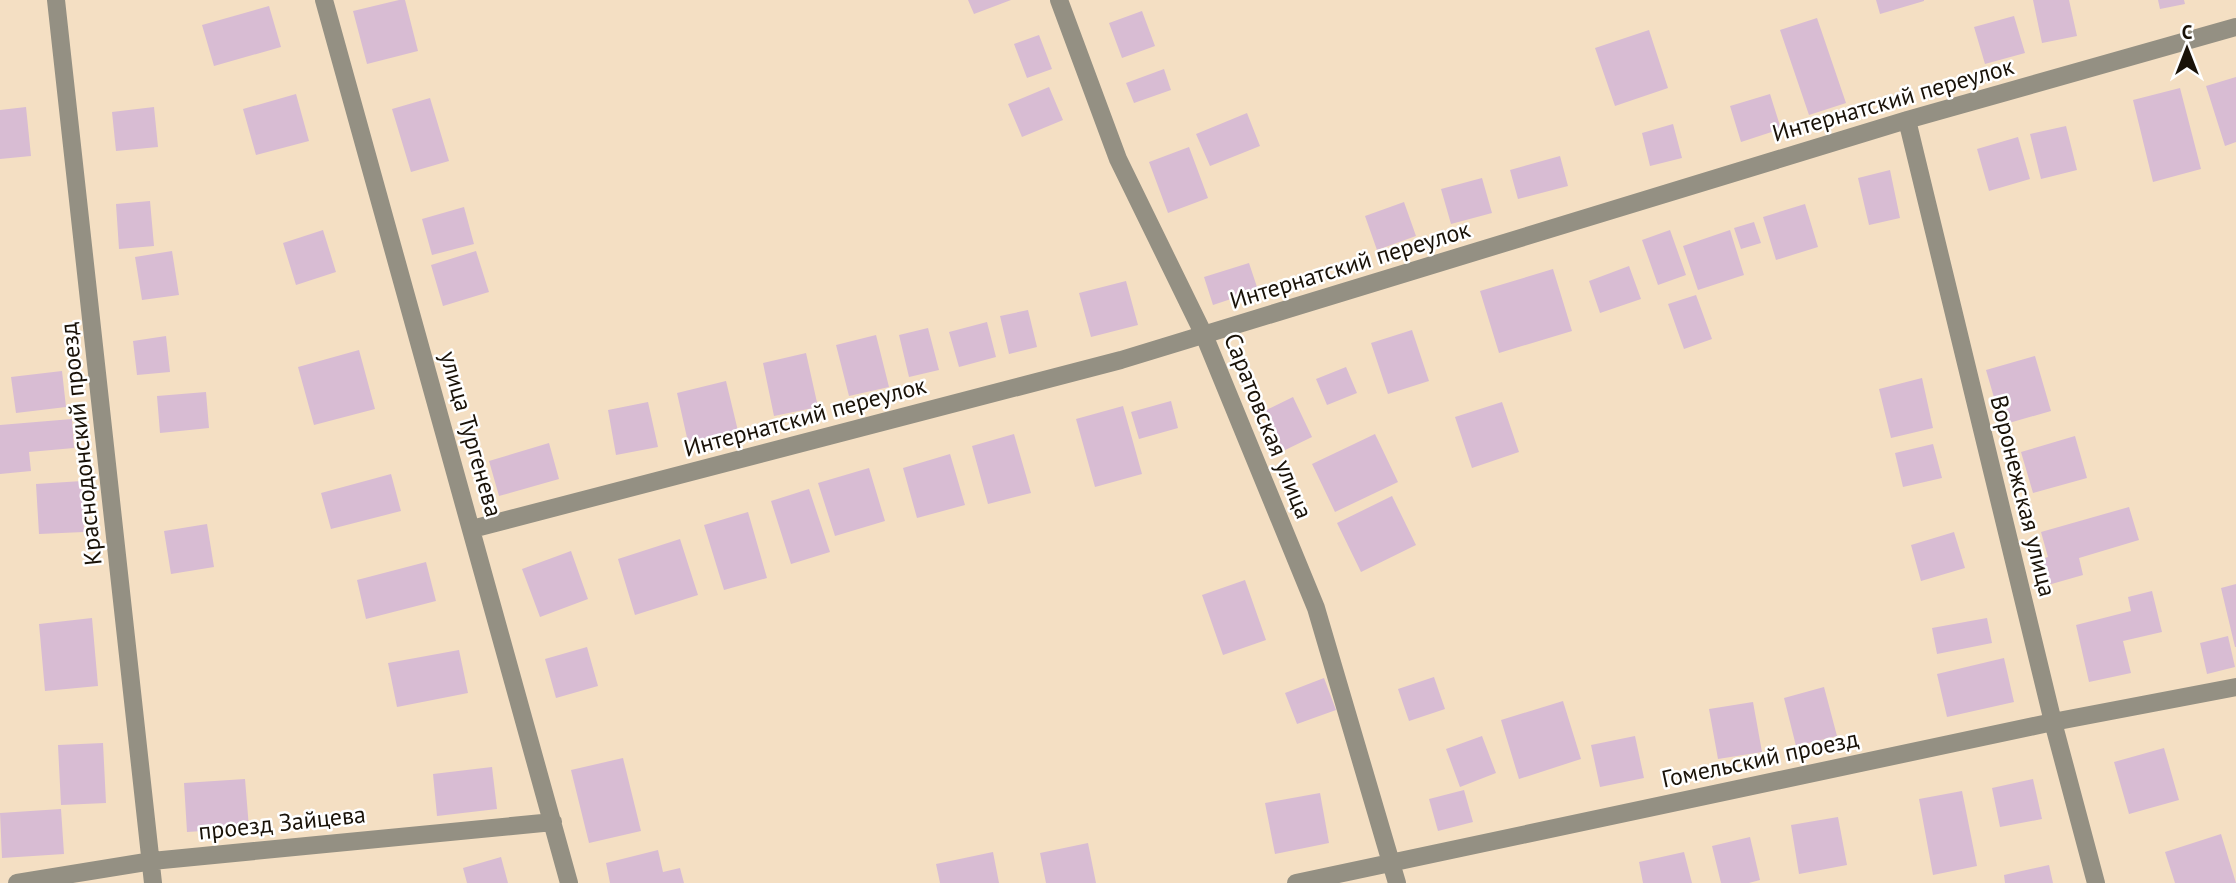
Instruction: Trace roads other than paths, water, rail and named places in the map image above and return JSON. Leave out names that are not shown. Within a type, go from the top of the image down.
[{"type":"street","name":"Краснодонский проезд","points":[[56,0],[153,883]]},
{"type":"street","name":"улица Тургенева","points":[[324,0],[569,883]]},
{"type":"street","name":"Саратовская улица","points":[[1059,0],[1118,159],[1204,335],[1316,608],[1396,883]]},
{"type":"street","name":"Интернатский переулок","points":[[472,529],[1121,360],[1907,120],[2236,27]]},
{"type":"street","name":"Воронежская улица","points":[[1907,120],[2053,722],[2096,883]]},
{"type":"street","name":"Гомельский проезд","points":[[1296,883],[2053,722],[2236,687]]},
{"type":"street","name":"проезд Зайцева","points":[[17,883],[152,861],[553,822]]}]
